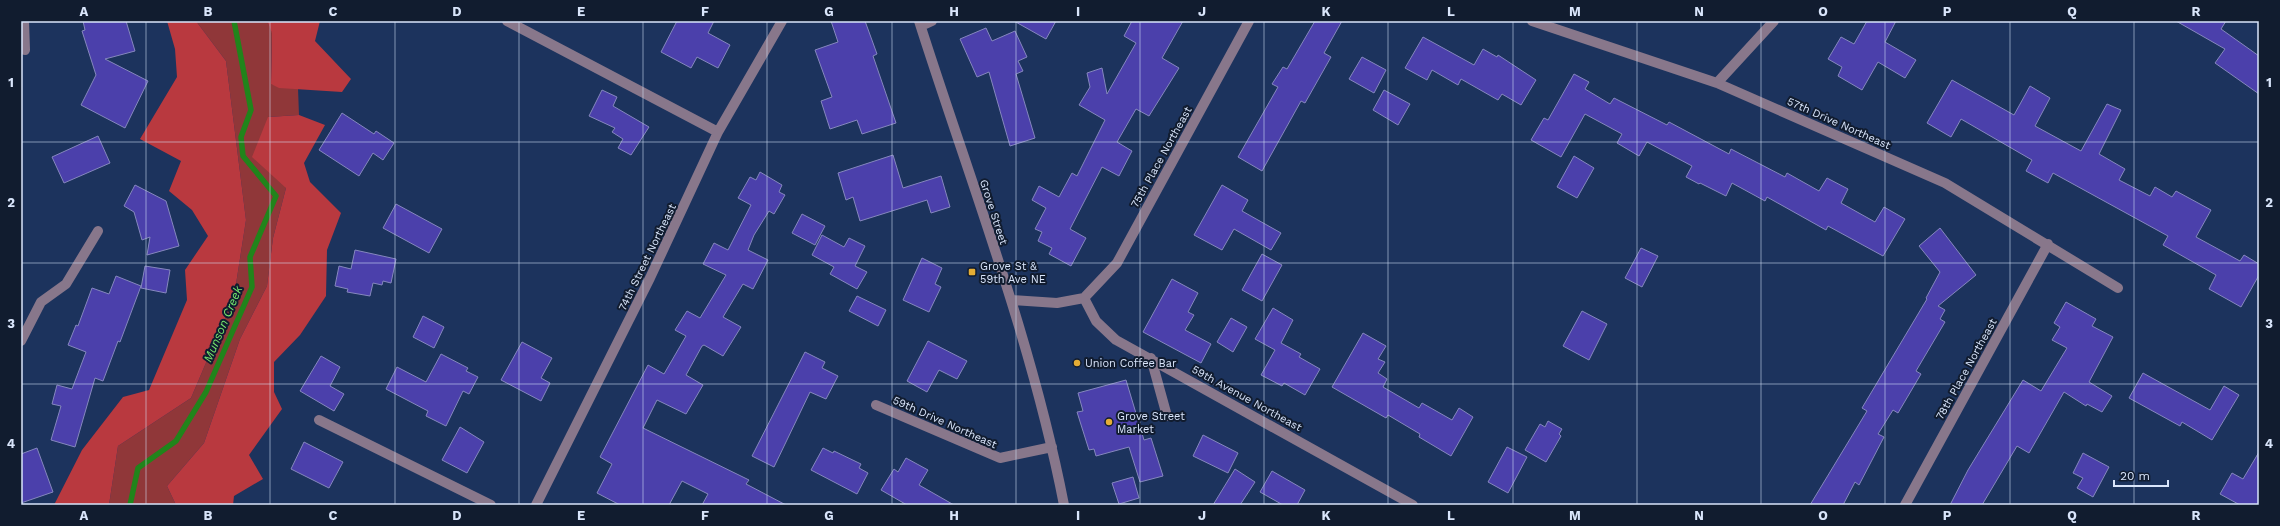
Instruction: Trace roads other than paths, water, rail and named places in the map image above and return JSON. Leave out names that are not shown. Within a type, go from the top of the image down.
[{"type":"street","points":[[24,21],[25,50]]},
{"type":"street","points":[[507,21],[718,132]]},
{"type":"street","name":"74th Street Northeast","points":[[536,505],[650,278],[718,132],[782,21]]},
{"type":"street","points":[[920,23],[932,21]]},
{"type":"street","name":"75th Place Northeast","points":[[1084,298],[1117,262],[1250,21]]},
{"type":"street","name":"57th Drive Northeast","points":[[1532,21],[1717,82],[1945,183],[2048,244],[2118,288]]},
{"type":"street","points":[[1717,82],[1774,21]]},
{"type":"street","name":"Grove Street","points":[[920,23],[1011,300],[1052,447],[1064,505]]},
{"type":"street","points":[[21,341],[41,302],[66,284],[98,231]]},
{"type":"street","name":"78th Place Northeast","points":[[1905,505],[2048,244]]},
{"type":"street","points":[[1011,300],[1057,303],[1084,298]]},
{"type":"street","name":"59th Avenue Northeast","points":[[1084,298],[1096,321],[1116,340],[1151,358],[1414,505]]},
{"type":"street","points":[[1151,358],[1167,416]]},
{"type":"street","name":"59th Drive Northeast","points":[[876,405],[1000,458],[1052,447]]},
{"type":"street","points":[[319,420],[491,505]]},
{"type":"waterway","name":"Munson Creek","points":[[130,505],[138,468],[176,441],[206,392],[252,287],[250,257],[276,196],[243,156],[241,137],[251,110],[234,21]]},
{"type":"place","name":"Grove St & 59th Ave NE","points":[[972,272]]},
{"type":"place","name":"Union Coffee Bar","points":[[1077,363]]},
{"type":"place","name":"Grove Street Market","points":[[1109,422]]}]
